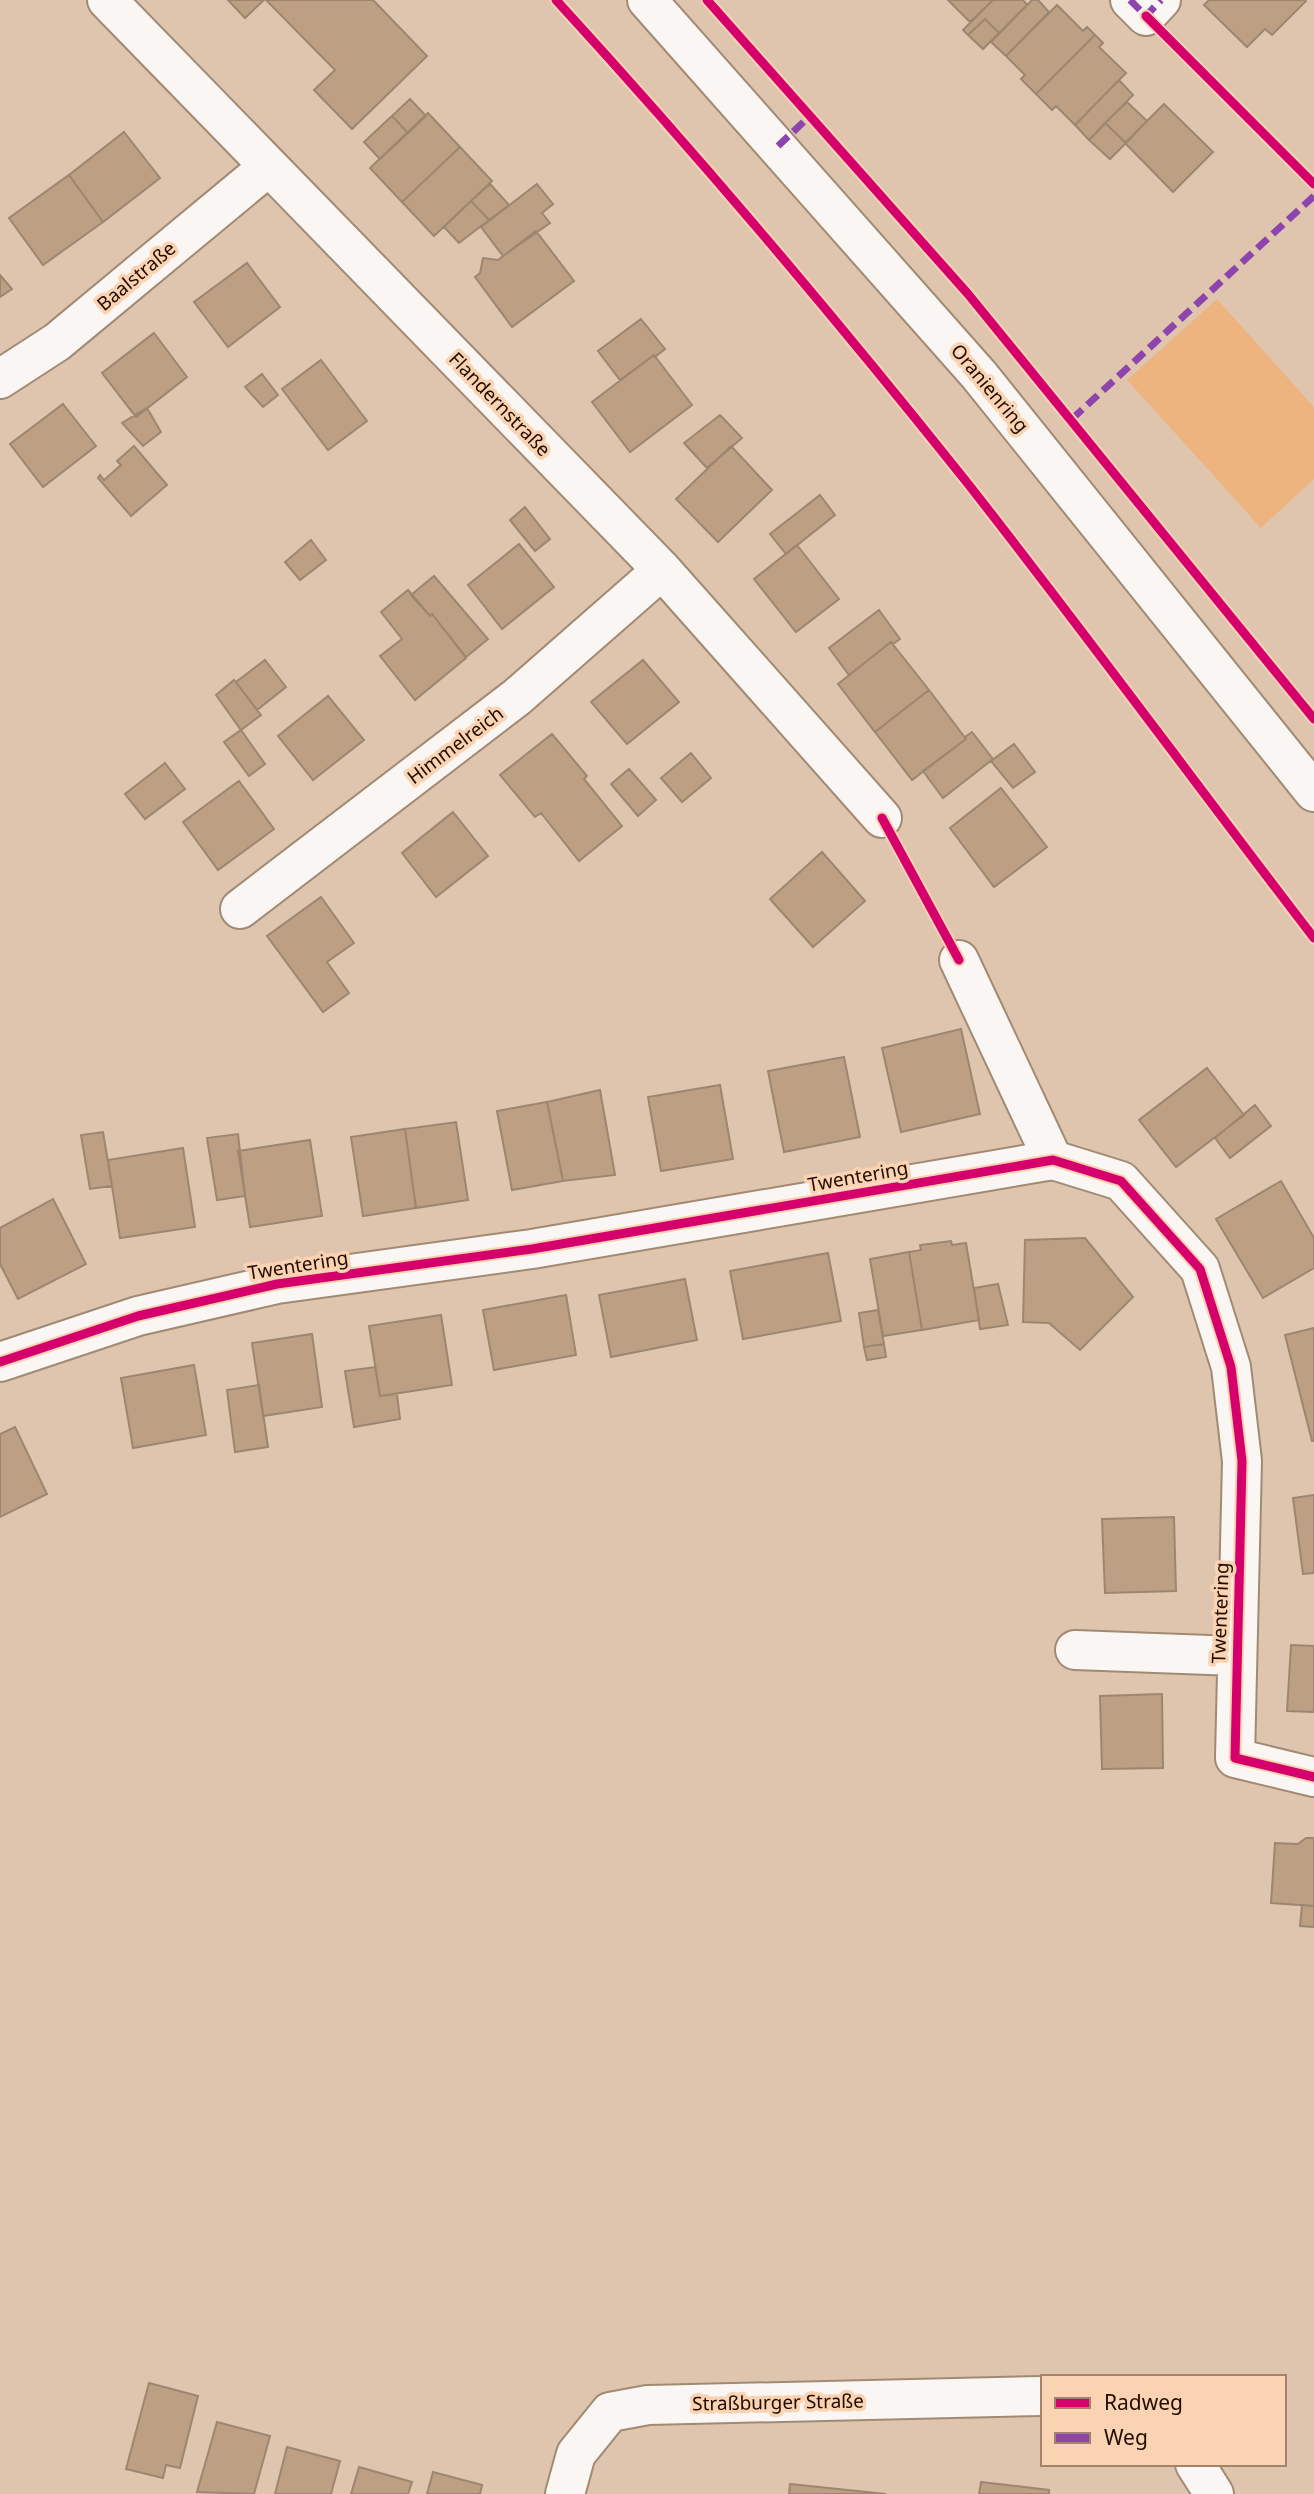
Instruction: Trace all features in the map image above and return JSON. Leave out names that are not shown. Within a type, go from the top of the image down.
[{"type":"street","name":"Flandernstraße","points":[[107,0],[662,570],[882,818]]},
{"type":"street","name":"Oranienring","points":[[648,0],[979,375],[1314,792]]},
{"type":"street","points":[[1130,0],[1146,16],[1161,0]]},
{"type":"street","name":"Baalstraße","points":[[0,379],[57,342],[268,167]]},
{"type":"street","name":"Himmelreich","points":[[240,909],[517,697],[662,570]]},
{"type":"street","points":[[959,960],[1053,1160]]},
{"type":"street","name":"Twentering","points":[[0,1362],[138,1316],[277,1284],[532,1249],[1053,1160],[1121,1181],[1200,1269],[1231,1367],[1242,1461],[1234,1758],[1314,1777]]},
{"type":"street","points":[[1075,1650],[1236,1656]]},
{"type":"street","name":"Straßburger Straße","points":[[565,2494],[576,2454],[610,2412],[648,2405],[1041,2396]]},
{"type":"street","points":[[1196,2466],[1214,2494]]},
{"type":"shaded area","points":[[1217,299],[1314,407],[1314,479],[1261,528],[1127,380]]},
{"type":"building","points":[[228,0],[264,0],[245,18]]},
{"type":"building","points":[[266,0],[373,0],[427,56],[352,129],[314,90],[335,70]]},
{"type":"building","points":[[948,0],[993,0],[970,22]]},
{"type":"building","points":[[993,0],[1023,0],[1027,5],[999,33],[985,19],[968,35],[963,30]]},
{"type":"building","points":[[1032,0],[1038,0],[1049,12],[1006,56],[991,42]]},
{"type":"building","points":[[1209,0],[1306,1],[1272,35],[1265,29],[1247,47],[1204,5]]},
{"type":"building","points":[[1057,5],[1083,31],[1087,27],[1095,35],[1036,94],[1021,79],[1025,75],[1006,56]]},
{"type":"building","points":[[985,19],[999,33],[983,49],[968,35]]},
{"type":"building","points":[[1095,35],[1103,43],[1099,47],[1126,73],[1075,125],[1056,106],[1052,110],[1036,94]]},
{"type":"building","points":[[1119,80],[1133,95],[1089,140],[1075,125]]},
{"type":"building","points":[[410,99],[426,116],[408,133],[392,116]]},
{"type":"building","points":[[1127,102],[1147,121],[1126,143],[1105,123]]},
{"type":"building","points":[[1164,104],[1213,152],[1173,192],[1125,143]]},
{"type":"building","points":[[428,113],[460,147],[402,202],[370,168]]},
{"type":"building","points":[[392,116],[408,133],[380,159],[364,142]]},
{"type":"building","points":[[1105,123],[1126,143],[1110,159],[1089,140]]},
{"type":"building","points":[[124,132],[160,178],[103,222],[69,175]]},
{"type":"building","points":[[460,147],[492,181],[434,236],[402,202]]},
{"type":"building","points":[[69,175],[103,222],[43,265],[9,218]]},
{"type":"building","points":[[490,184],[509,205],[489,220],[471,201]]},
{"type":"building","points":[[537,184],[553,204],[542,213],[550,223],[503,256],[481,227]]},
{"type":"building","points":[[471,201],[489,220],[459,243],[444,227]]},
{"type":"building","points":[[536,231],[574,281],[512,327],[475,277],[480,273],[483,258],[498,260]]},
{"type":"building","points":[[247,263],[280,307],[228,347],[194,302]]},
{"type":"building","points":[[0,275],[12,289],[0,297]]},
{"type":"building","points":[[641,319],[665,349],[620,380],[598,351]]},
{"type":"building","points":[[154,333],[187,377],[136,417],[102,373]]},
{"type":"building","points":[[654,355],[692,405],[630,452],[592,402]]},
{"type":"building","points":[[321,360],[367,421],[328,450],[282,389]]},
{"type":"building","points":[[262,374],[278,395],[263,407],[245,387]]},
{"type":"building","points":[[63,404],[96,446],[43,487],[10,444]]},
{"type":"building","points":[[147,408],[161,432],[143,446],[122,423]]},
{"type":"building","points":[[720,415],[742,438],[707,468],[684,443]]},
{"type":"building","points":[[134,446],[167,485],[131,516],[98,478],[100,475],[104,480],[121,465],[117,461]]},
{"type":"building","points":[[731,446],[772,490],[718,542],[676,499]]},
{"type":"building","points":[[820,495],[835,515],[786,554],[770,534]]},
{"type":"building","points":[[525,507],[550,539],[535,551],[510,520]]},
{"type":"building","points":[[311,540],[326,560],[300,580],[285,562]]},
{"type":"building","points":[[519,544],[554,587],[502,629],[468,585]]},
{"type":"building","points":[[797,545],[839,599],[796,632],[754,579]]},
{"type":"building","points":[[434,576],[488,639],[466,657],[432,614],[430,616],[411,595]]},
{"type":"building","points":[[408,590],[430,616],[432,614],[466,658],[415,700],[380,656],[402,639],[381,612]]},
{"type":"building","points":[[879,610],[900,639],[893,644],[891,642],[849,675],[829,648]]},
{"type":"building","points":[[891,642],[929,690],[875,732],[838,684]]},
{"type":"building","points":[[265,660],[286,687],[257,710],[236,682]]},
{"type":"building","points":[[643,660],[679,702],[627,744],[591,702]]},
{"type":"building","points":[[234,680],[261,715],[241,730],[216,695]]},
{"type":"building","points":[[929,690],[966,739],[912,780],[875,732]]},
{"type":"building","points":[[328,696],[364,740],[313,780],[278,736]]},
{"type":"building","points":[[241,730],[265,764],[249,776],[224,742]]},
{"type":"building","points":[[972,732],[993,759],[943,798],[923,771]]},
{"type":"building","points":[[552,734],[587,776],[584,779],[622,826],[579,861],[541,813],[535,817],[500,775]]},
{"type":"building","points":[[1014,744],[1035,772],[1013,788],[991,761]]},
{"type":"building","points":[[691,753],[711,778],[682,802],[661,778]]},
{"type":"building","points":[[165,763],[185,789],[145,819],[125,794]]},
{"type":"building","points":[[629,769],[656,800],[638,816],[611,784]]},
{"type":"building","points":[[239,781],[274,829],[218,870],[183,822]]},
{"type":"building","points":[[1001,788],[1047,847],[994,887],[950,828]]},
{"type":"building","points":[[453,812],[488,856],[436,897],[402,853]]},
{"type":"building","points":[[822,852],[865,901],[813,947],[770,899]]},
{"type":"building","points":[[321,897],[354,943],[327,962],[349,993],[323,1012],[267,936]]},
{"type":"building","points":[[961,1029],[980,1114],[901,1132],[882,1048]]},
{"type":"building","points":[[844,1057],[860,1137],[784,1152],[768,1071]]},
{"type":"building","points":[[1207,1068],[1244,1115],[1176,1167],[1139,1120]]},
{"type":"building","points":[[720,1085],[733,1159],[661,1171],[648,1097]]},
{"type":"building","points":[[600,1090],[615,1175],[563,1181],[547,1102]]},
{"type":"building","points":[[547,1102],[563,1181],[512,1190],[497,1111]]},
{"type":"building","points":[[1255,1105],[1271,1126],[1230,1158],[1215,1138]]},
{"type":"building","points":[[456,1122],[468,1200],[416,1208],[405,1129]]},
{"type":"building","points":[[405,1129],[416,1208],[363,1216],[351,1137]]},
{"type":"building","points":[[103,1132],[112,1186],[90,1189],[81,1135]]},
{"type":"building","points":[[238,1134],[245,1196],[217,1200],[207,1138]]},
{"type":"building","points":[[310,1140],[322,1216],[250,1227],[238,1151]]},
{"type":"building","points":[[183,1148],[195,1227],[120,1238],[108,1160]]},
{"type":"building","points":[[1281,1181],[1314,1238],[1314,1268],[1263,1298],[1216,1219]]},
{"type":"building","points":[[53,1199],[86,1264],[18,1299],[0,1264],[0,1228]]},
{"type":"building","points":[[1085,1238],[1133,1297],[1080,1350],[1049,1323],[1023,1322],[1025,1240]]},
{"type":"building","points":[[951,1241],[952,1245],[966,1243],[979,1320],[922,1330],[909,1252],[921,1250],[920,1245]]},
{"type":"building","points":[[909,1252],[922,1330],[883,1336],[870,1259]]},
{"type":"building","points":[[828,1253],[841,1321],[743,1339],[730,1271]]},
{"type":"building","points":[[685,1279],[697,1340],[611,1357],[599,1295]]},
{"type":"building","points":[[998,1284],[1008,1325],[980,1329],[974,1288]]},
{"type":"building","points":[[566,1295],[576,1355],[494,1370],[483,1310]]},
{"type":"building","points":[[878,1310],[884,1344],[864,1347],[859,1313]]},
{"type":"building","points":[[441,1315],[452,1385],[380,1396],[369,1326]]},
{"type":"building","points":[[1314,1328],[1314,1441],[1312,1441],[1285,1335]]},
{"type":"building","points":[[312,1334],[322,1407],[263,1416],[252,1343]]},
{"type":"building","points":[[884,1344],[886,1357],[867,1360],[864,1347]]},
{"type":"building","points":[[194,1365],[206,1435],[133,1448],[121,1378]]},
{"type":"building","points":[[375,1367],[380,1396],[397,1394],[400,1419],[354,1427],[345,1371]]},
{"type":"building","points":[[259,1385],[268,1447],[235,1452],[227,1390]]},
{"type":"building","points":[[15,1427],[47,1494],[0,1517],[0,1434]]},
{"type":"building","points":[[1314,1495],[1314,1573],[1303,1574],[1293,1498]]},
{"type":"building","points":[[1174,1517],[1176,1591],[1105,1593],[1102,1519]]},
{"type":"building","points":[[1291,1645],[1314,1646],[1314,1712],[1287,1711]]},
{"type":"building","points":[[1162,1694],[1163,1768],[1102,1769],[1100,1696]]},
{"type":"building","points":[[1306,1838],[1314,1838],[1314,1906],[1271,1903],[1275,1843],[1298,1844]]},
{"type":"building","points":[[1302,1905],[1314,1906],[1314,1927],[1300,1926]]},
{"type":"building","points":[[149,2383],[198,2396],[180,2468],[166,2465],[163,2478],[126,2469]]},
{"type":"building","points":[[217,2422],[270,2436],[254,2494],[197,2492]]},
{"type":"building","points":[[287,2447],[340,2461],[331,2494],[275,2494]]},
{"type":"building","points":[[359,2467],[412,2482],[408,2494],[351,2494]]},
{"type":"building","points":[[433,2472],[482,2485],[480,2494],[427,2494]]},
{"type":"building","points":[[981,2482],[1049,2490],[1049,2494],[979,2494]]},
{"type":"building","points":[[790,2484],[886,2494],[789,2494]]},
{"type":"marked path","points":[[1130,0],[1146,16],[1161,0]]},
{"type":"marked path","points":[[778,146],[811,115]]},
{"type":"marked path","points":[[1072,419],[1314,196]]},
{"type":"cycle path","points":[[556,0],[713,177],[916,419],[1053,594],[1314,938]]},
{"type":"cycle path","points":[[707,0],[968,294],[1314,719]]},
{"type":"cycle path","points":[[1146,16],[1314,184]]},
{"type":"cycle path","points":[[882,818],[959,960]]},
{"type":"cycle path","points":[[0,1362],[138,1316],[277,1284],[532,1249],[1053,1160],[1121,1181],[1200,1269],[1231,1367],[1242,1461],[1235,1758],[1314,1777]]}]
